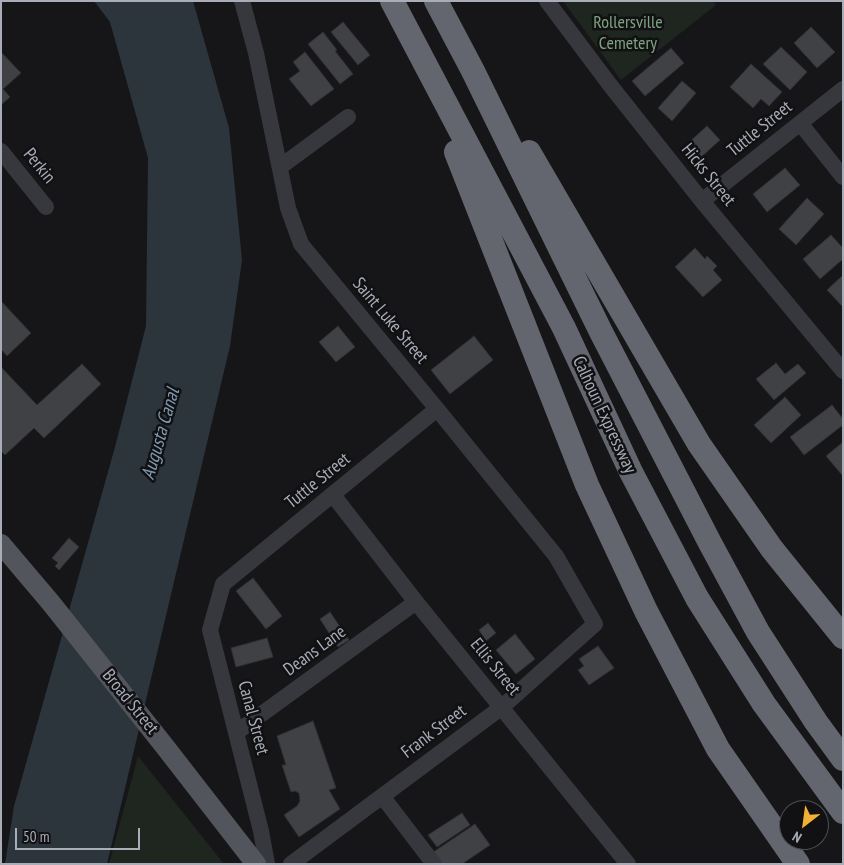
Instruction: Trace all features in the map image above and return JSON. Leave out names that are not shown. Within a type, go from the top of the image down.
[{"type":"highway","name":"Calhoun Expressway","points":[[392,1],[564,328],[631,472],[697,598],[764,704],[839,808]]},
{"type":"highway","name":"Calhoun Expressway","points":[[436,1],[473,71],[601,332],[710,543],[758,632],[816,722],[843,759]]},
{"type":"highway","points":[[442,1],[699,444],[772,549],[843,637]]},
{"type":"highway","points":[[408,32],[587,485],[637,593],[718,750],[798,864]]},
{"type":"main road","name":"Broad Street","points":[[1,544],[51,603],[256,864]]},
{"type":"street","name":"Saint Luke Street","points":[[242,1],[256,53],[288,208],[301,244],[556,556],[595,624]]},
{"type":"street","name":"Hicks Street","points":[[547,1],[610,85],[843,371]]},
{"type":"street","name":"Tuttle Street","points":[[702,200],[843,89]]},
{"type":"street","points":[[280,167],[348,117]]},
{"type":"street","points":[[800,123],[843,177]]},
{"type":"street","name":"Perkin","points":[[1,151],[46,207]]},
{"type":"street","name":"Tuttle Street","points":[[223,584],[437,409]]},
{"type":"street","name":"Ellis Street","points":[[333,495],[416,602],[628,864]]},
{"type":"street","name":"Canal Street","points":[[223,584],[210,630],[237,732],[267,864]]},
{"type":"street","name":"Deans Lane","points":[[237,732],[416,602]]},
{"type":"street","name":"Frank Street","points":[[290,864],[502,707],[595,624]]},
{"type":"street","points":[[382,796],[434,864]]},
{"type":"green space","name":"Rollersville Cemetery","points":[[563,1],[713,1],[716,5],[621,80]]},
{"type":"green space","points":[[138,756],[224,864],[109,864]]},
{"type":"water","name":"Augusta Canal","points":[[94,1],[193,1],[229,128],[242,260],[230,346],[107,864],[5,864],[14,806],[115,447],[146,326],[148,158],[110,22]]},
{"type":"building","points":[[343,22],[370,55],[358,65],[331,32]]},
{"type":"building","points":[[811,27],[835,52],[817,68],[794,43]]},
{"type":"building","points":[[323,32],[353,74],[340,84],[308,44]]},
{"type":"building","points":[[781,47],[807,72],[790,90],[763,64]]},
{"type":"building","points":[[671,48],[684,63],[645,96],[632,81]]},
{"type":"building","points":[[1,52],[21,73],[3,89],[10,97],[1,105]]},
{"type":"building","points":[[305,52],[334,89],[311,106],[289,79],[300,71],[293,62]]},
{"type":"building","points":[[751,64],[782,92],[769,106],[761,99],[753,108],[730,87]]},
{"type":"building","points":[[682,81],[696,93],[672,121],[658,108]]},
{"type":"building","points":[[707,126],[720,140],[700,158],[687,144]]},
{"type":"building","points":[[785,168],[800,185],[767,212],[753,194]]},
{"type":"building","points":[[807,198],[824,214],[796,245],[779,229]]},
{"type":"building","points":[[831,235],[843,248],[843,259],[820,279],[803,259]]},
{"type":"building","points":[[695,248],[705,259],[707,256],[717,266],[713,270],[722,280],[703,297],[675,267]]},
{"type":"building","points":[[843,275],[843,307],[827,290]]},
{"type":"building","points":[[1,301],[31,333],[7,356],[1,349]]},
{"type":"building","points":[[338,326],[355,347],[336,362],[319,342]]},
{"type":"building","points":[[474,336],[493,360],[450,394],[431,370]]},
{"type":"building","points":[[776,363],[785,374],[798,364],[806,373],[774,400],[756,379]]},
{"type":"building","points":[[82,364],[101,384],[44,438],[34,428],[5,455],[1,451],[1,367],[37,405]]},
{"type":"building","points":[[785,397],[801,415],[771,443],[754,425]]},
{"type":"building","points":[[832,405],[843,419],[843,425],[804,455],[790,437]]},
{"type":"building","points":[[843,442],[843,474],[842,475],[826,456]]},
{"type":"building","points":[[69,538],[79,547],[59,570],[55,566],[58,563],[52,558]]},
{"type":"building","points":[[253,578],[282,616],[266,629],[236,591]]},
{"type":"building","points":[[330,612],[349,640],[338,647],[320,619]]},
{"type":"building","points":[[488,623],[496,633],[486,641],[479,630]]},
{"type":"building","points":[[515,634],[535,659],[516,674],[496,650]]},
{"type":"building","points":[[267,638],[273,657],[236,667],[231,648]]},
{"type":"building","points":[[598,646],[614,668],[589,685],[578,670],[584,666],[579,659]]},
{"type":"building","points":[[313,721],[336,788],[329,790],[340,809],[299,837],[284,815],[297,806],[300,801],[299,793],[291,792],[282,765],[286,765],[277,736]]},
{"type":"building","points":[[462,813],[470,825],[437,847],[428,835]]},
{"type":"building","points":[[475,824],[490,845],[462,864],[435,864],[429,855]]}]
